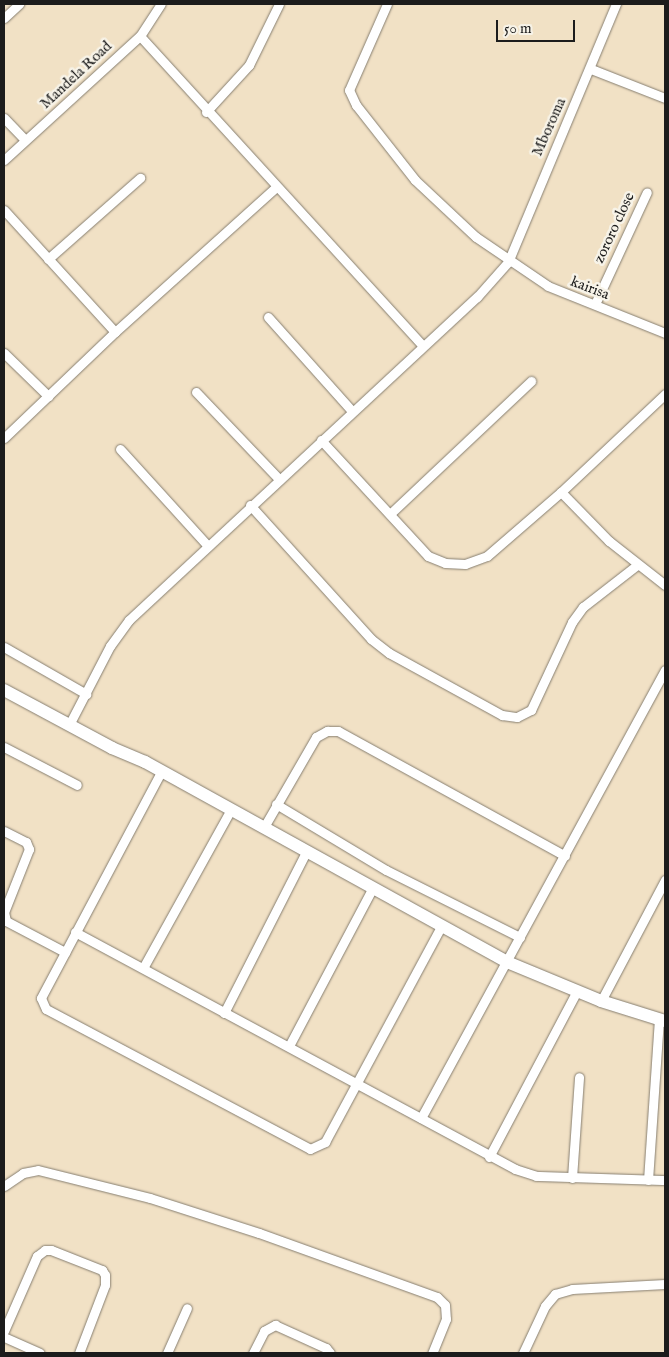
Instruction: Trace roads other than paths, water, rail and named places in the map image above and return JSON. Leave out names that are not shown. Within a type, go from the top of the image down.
[{"type":"street","points":[[4,18],[19,4]]},
{"type":"street","name":"Mandela Road","points":[[4,160],[140,36],[161,4]]},
{"type":"street","points":[[206,112],[249,65],[279,4]]},
{"type":"street","name":"kairisa","points":[[386,4],[352,81],[352,98],[416,180],[445,210],[508,262],[548,286],[665,333]]},
{"type":"street","name":"Mboroma","points":[[508,262],[560,134],[591,69],[616,4]]},
{"type":"street","points":[[140,36],[206,112],[422,345]]},
{"type":"street","points":[[591,69],[665,98]]},
{"type":"street","points":[[4,118],[25,140]]},
{"type":"street","points":[[48,259],[140,178]]},
{"type":"street","points":[[4,438],[115,332],[276,187]]},
{"type":"street","name":"zororo close","points":[[595,304],[646,192]]},
{"type":"street","points":[[4,210],[115,332]]},
{"type":"street","points":[[69,725],[119,631],[278,478],[322,440],[422,345],[476,297],[508,262]]},
{"type":"street","points":[[268,318],[352,411]]},
{"type":"street","points":[[4,353],[48,396]]},
{"type":"street","points":[[390,514],[532,381]]},
{"type":"street","points":[[196,392],[278,478]]},
{"type":"street","points":[[322,440],[428,556],[445,563],[465,564],[487,556],[561,492],[665,394]]},
{"type":"street","points":[[120,449],[208,546]]},
{"type":"street","points":[[561,492],[637,565],[665,585]]},
{"type":"street","points":[[250,505],[371,639],[390,653],[502,714],[517,717],[531,710],[583,607],[637,565]]},
{"type":"street","points":[[4,647],[86,694]]},
{"type":"street","points":[[421,1118],[566,856],[665,670]]},
{"type":"street","points":[[4,690],[264,826],[440,928],[507,962],[601,1002],[662,1020],[648,1180]]},
{"type":"street","points":[[264,826],[316,737],[327,731],[338,731],[566,856]]},
{"type":"street","points":[[4,747],[76,785]]},
{"type":"street","points":[[161,772],[41,998],[46,1009],[310,1149],[325,1142],[359,1084],[440,928]]},
{"type":"street","points":[[276,804],[386,870],[520,937]]},
{"type":"street","points":[[144,968],[231,809]]},
{"type":"street","points":[[4,831],[26,842],[30,849],[4,912],[6,921],[65,952]]},
{"type":"street","points":[[224,1013],[307,850]]},
{"type":"street","points":[[601,1002],[665,880]]},
{"type":"street","points":[[289,1046],[372,889]]},
{"type":"street","points":[[75,932],[359,1084],[489,1157],[536,1176],[665,1180]]},
{"type":"street","points":[[489,1157],[577,991]]},
{"type":"street","points":[[572,1178],[579,1077]]},
{"type":"street","points":[[4,1186],[23,1174],[38,1170],[150,1198],[259,1233],[437,1297],[445,1305],[446,1319],[432,1353]]},
{"type":"street","points":[[4,1331],[37,1256],[44,1250],[51,1250],[102,1270],[105,1274],[105,1285],[79,1353]]},
{"type":"street","points":[[523,1353],[545,1306],[555,1294],[572,1290],[665,1284]]},
{"type":"street","points":[[167,1353],[187,1308]]},
{"type":"street","points":[[253,1353],[264,1331],[275,1325],[326,1348],[330,1353]]},
{"type":"street","points":[[4,1337],[40,1353]]}]
